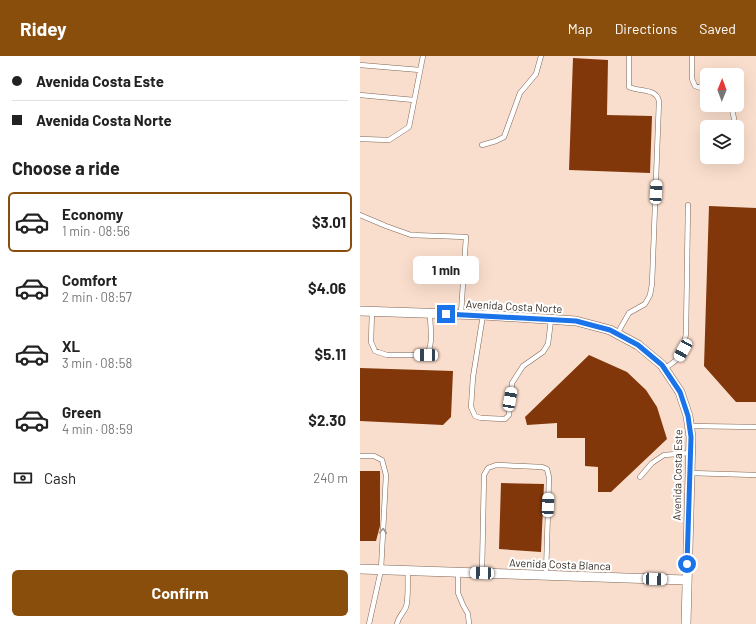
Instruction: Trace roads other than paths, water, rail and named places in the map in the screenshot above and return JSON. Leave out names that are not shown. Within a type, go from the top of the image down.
[{"type":"street","name":"Avenida Costa Norte","points":[[360,311],[483,315],[576,321],[610,330],[638,345]]},
{"type":"street","name":"Avenida Costa Este","points":[[638,345],[665,368],[680,392],[688,416],[690,473],[686,624]]},
{"type":"street","name":"Avenida Costa Blanca","points":[[360,569],[686,580]]},
{"type":"lane","points":[[360,139],[389,140],[409,127],[423,56]]},
{"type":"lane","points":[[482,145],[504,137],[520,93],[536,74],[541,56]]},
{"type":"lane","points":[[617,334],[629,313],[645,304],[650,295],[652,284],[660,101],[654,92],[636,90],[630,87],[629,56]]},
{"type":"lane","points":[[692,56],[692,79],[695,86],[700,88]]},
{"type":"lane","points":[[360,65],[420,70]]},
{"type":"lane","points":[[360,96],[414,100]]},
{"type":"lane","points":[[665,368],[678,360],[683,350],[686,333],[688,205]]},
{"type":"lane","points":[[360,215],[411,235],[466,237],[461,314]]},
{"type":"lane","points":[[372,311],[371,342],[375,351],[387,355],[426,355],[429,352],[430,344],[430,314]]},
{"type":"lane","points":[[483,315],[473,377],[471,407],[475,416],[482,418],[505,419],[508,415],[512,383],[523,366],[543,352],[546,348],[548,344],[551,320]]},
{"type":"lane","points":[[689,426],[756,428]]},
{"type":"lane","points":[[640,477],[652,463],[664,456],[690,453]]},
{"type":"lane","points":[[360,456],[374,456],[382,460],[386,475],[381,570],[369,624]]},
{"type":"lane","points":[[482,573],[484,475],[488,468],[496,465],[547,469],[549,477],[546,575]]},
{"type":"lane","points":[[690,473],[756,475]]},
{"type":"lane","points":[[397,624],[397,619],[403,612],[406,605],[408,571]]},
{"type":"lane","points":[[458,572],[458,592],[468,614],[469,624]]}]
